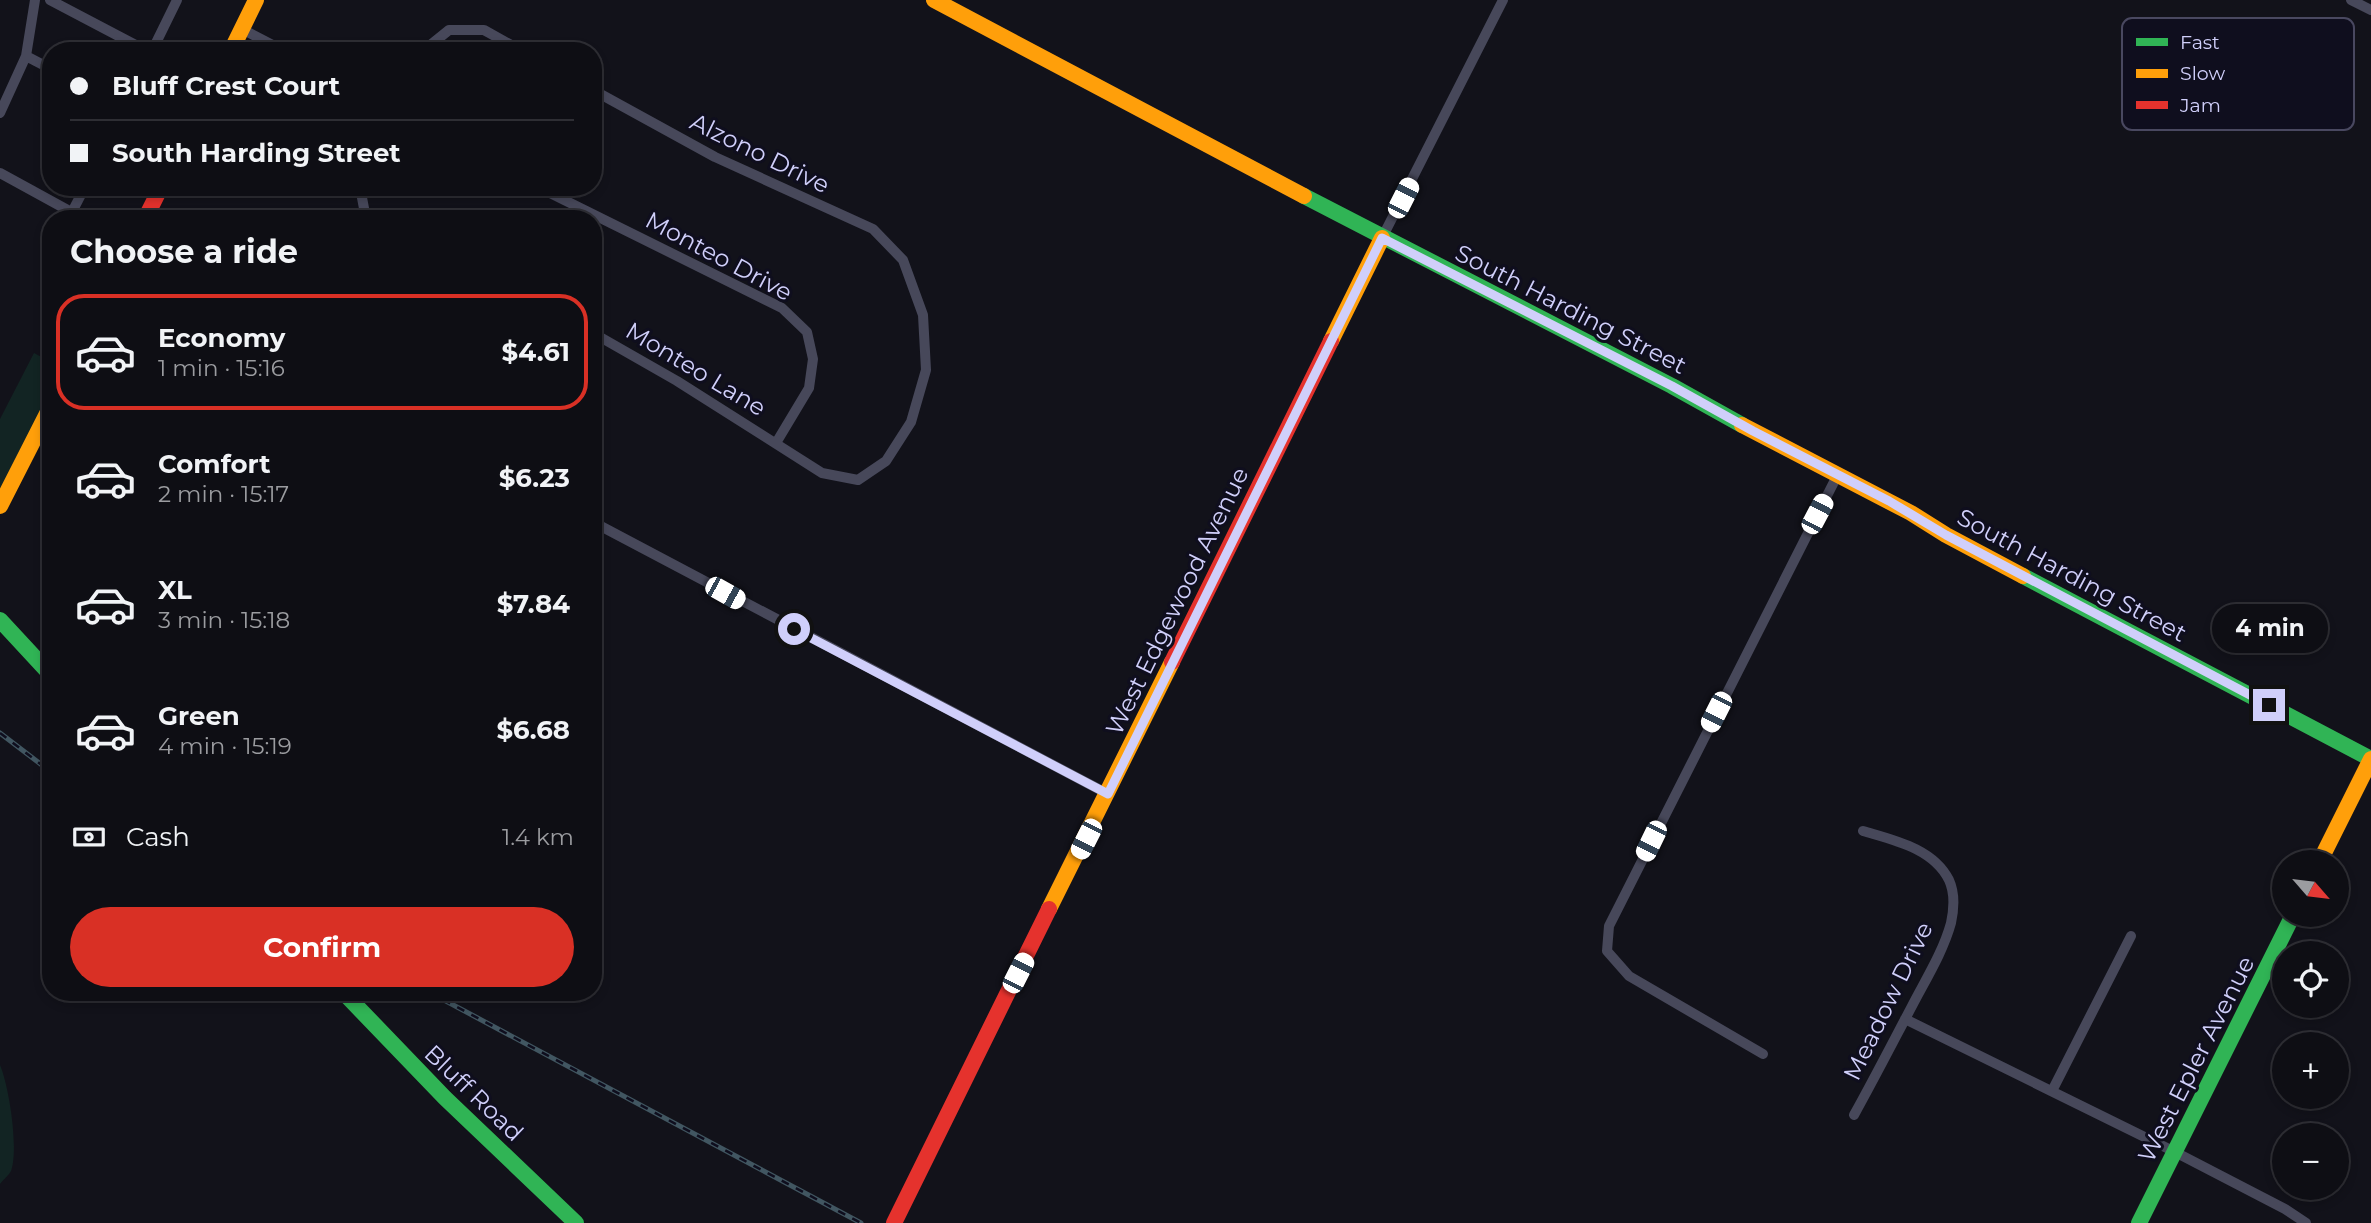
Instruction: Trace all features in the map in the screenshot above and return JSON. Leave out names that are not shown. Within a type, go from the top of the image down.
[{"type":"street","points":[[0,113],[26,56],[36,0]]},
{"type":"street","points":[[50,0],[132,42]]},
{"type":"street","points":[[154,42],[177,0]]},
{"type":"street","points":[[236,41],[256,0]]},
{"type":"street","name":"South Harding Street","points":[[934,0],[1382,238],[1672,386],[1946,535],[2371,759]]},
{"type":"street","name":"West Edgewood Avenue","points":[[894,1223],[1382,238],[1503,0]]},
{"type":"street","points":[[2351,0],[2371,10]]},
{"type":"street","points":[[434,42],[449,30],[484,30],[506,42]]},
{"type":"street","points":[[26,56],[42,64]]},
{"type":"street","name":"Alzono Drive","points":[[602,95],[715,157],[873,229],[903,260]]},
{"type":"street","points":[[0,173],[42,196]]},
{"type":"street","points":[[42,196],[68,210]]},
{"type":"street","name":"Monteo Drive","points":[[556,196],[584,210]]},
{"type":"street","name":"Monteo Drive","points":[[602,219],[782,308],[807,332],[813,359],[809,388],[776,443]]},
{"type":"street","name":"Monteo Lane","points":[[602,337],[677,381],[822,473],[858,480],[886,461],[911,422],[926,370],[923,315],[903,260]]},
{"type":"street","points":[[0,506],[42,424]]},
{"type":"street","points":[[1763,1054],[1629,976],[1607,951],[1609,926],[1838,474]]},
{"type":"street","points":[[602,527],[1108,794]]},
{"type":"street","points":[[0,620],[42,665]]},
{"type":"street","points":[[2326,850],[2371,759]]},
{"type":"street","name":"Meadow Drive","points":[[1854,1115],[1937,958],[1951,923],[1953,891],[1949,879],[1930,858],[1910,846],[1863,831]]},
{"type":"street","name":"West Epler Avenue","points":[[2139,1223],[2287,928]]},
{"type":"street","points":[[2052,1091],[2130,936]]},
{"type":"street","name":"Bluff Road","points":[[352,1001],[454,1107],[576,1223]]},
{"type":"street","points":[[1905,1019],[2175,1152],[2285,1209],[2306,1223]]},
{"type":"shaded area","points":[[34,353],[42,357],[42,410],[0,492],[0,419]]},
{"type":"shaded area","points":[[0,1065],[10,1102],[14,1148],[11,1171],[0,1184]]},
{"type":"railway","points":[[0,733],[42,765]]},
{"type":"railway","points":[[446,1001],[861,1223]]},
{"type":"traffic: fast","points":[[1304,196],[1672,386],[1742,425]]},
{"type":"traffic: fast","points":[[2023,576],[2371,759]]},
{"type":"traffic: fast","points":[[0,620],[42,665]]},
{"type":"traffic: fast","points":[[2139,1223],[2286,928]]},
{"type":"traffic: fast","points":[[352,1001],[445,1098],[576,1223]]},
{"type":"traffic: slow","points":[[235,42],[256,0]]},
{"type":"traffic: slow","points":[[934,0],[1304,196]]},
{"type":"traffic: slow","points":[[1331,341],[1382,238]]},
{"type":"traffic: slow","points":[[0,506],[42,424]]},
{"type":"traffic: slow","points":[[1742,425],[1911,513],[2023,576]]},
{"type":"traffic: slow","points":[[1049,909],[1172,662]]},
{"type":"traffic: slow","points":[[2326,850],[2371,759]]},
{"type":"traffic: jam","points":[[150,210],[156,196]]},
{"type":"traffic: jam","points":[[1172,662],[1331,341]]},
{"type":"traffic: jam","points":[[894,1223],[1049,909]]},
{"type":"route","points":[[794,629],[1108,794],[1382,238],[1672,386],[1889,501],[1946,535],[2269,705]]}]
